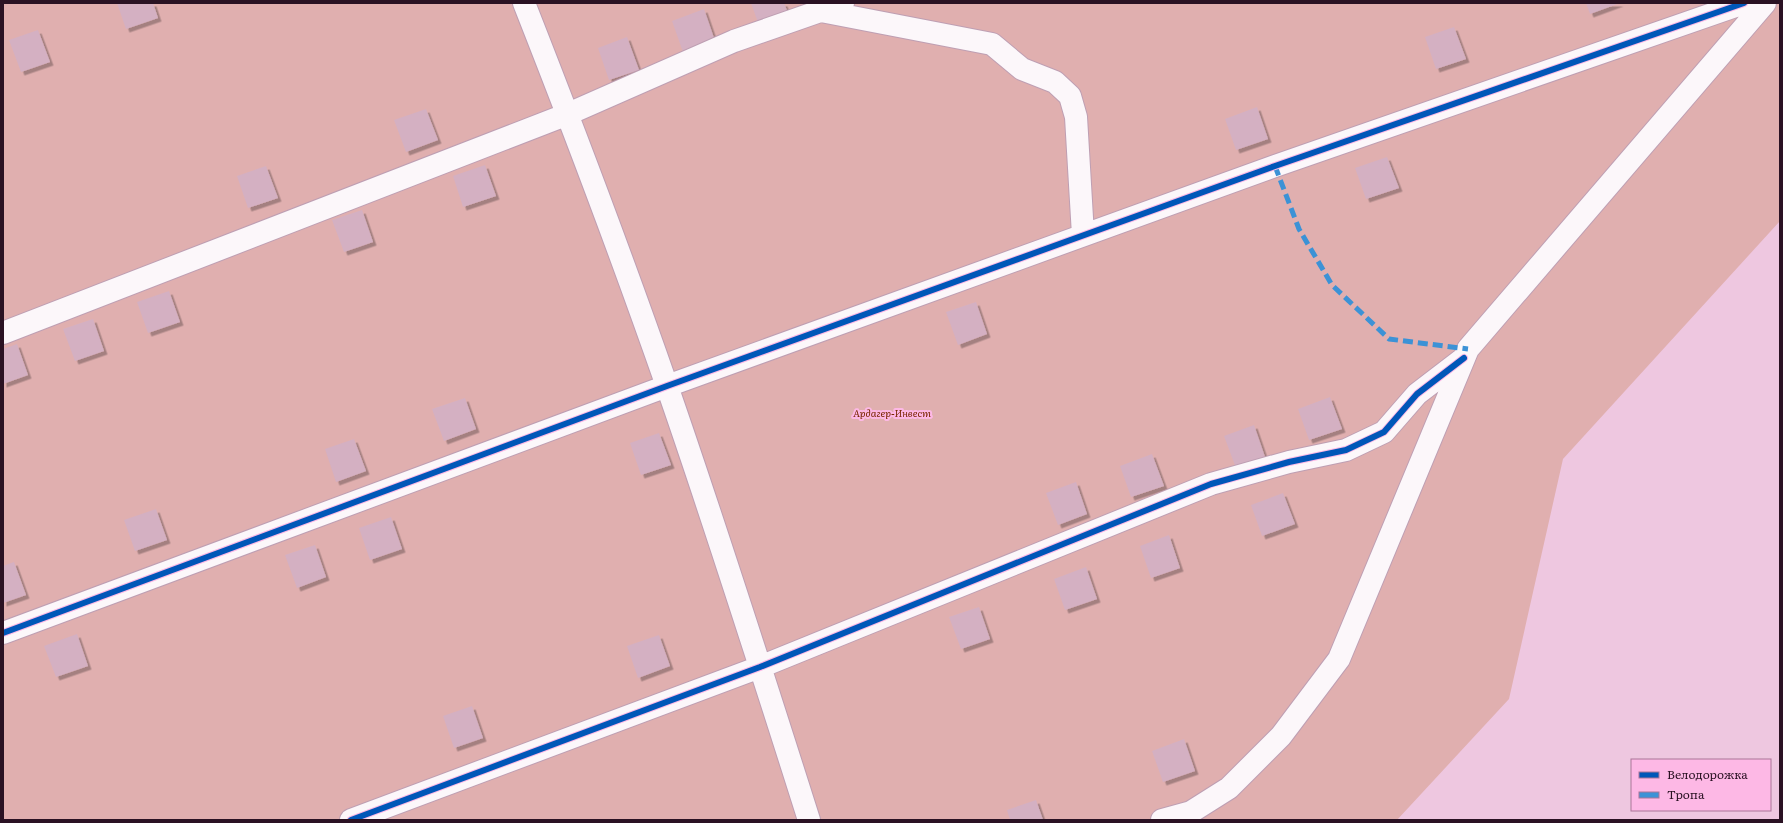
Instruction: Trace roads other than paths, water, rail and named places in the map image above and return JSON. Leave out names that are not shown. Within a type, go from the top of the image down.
[{"type":"street","points":[[524,3],[568,114],[667,386],[760,666],[809,820]]},
{"type":"street","points":[[3,333],[568,114],[734,41],[844,3]]},
{"type":"street","points":[[3,634],[667,386],[1083,235],[1282,163],[1744,3]]},
{"type":"street","points":[[1162,820],[1191,812],[1229,788],[1281,736],[1339,659],[1468,349],[1765,3]]},
{"type":"street","points":[[821,11],[992,44],[1022,69],[1054,82],[1070,96],[1076,117],[1083,235]]},
{"type":"street","points":[[351,820],[760,666],[1211,484],[1289,462],[1346,450],[1384,432],[1416,394],[1464,358]]},
{"type":"park label","name":"Ардагер-Инвест","points":[[892,412]]}]
